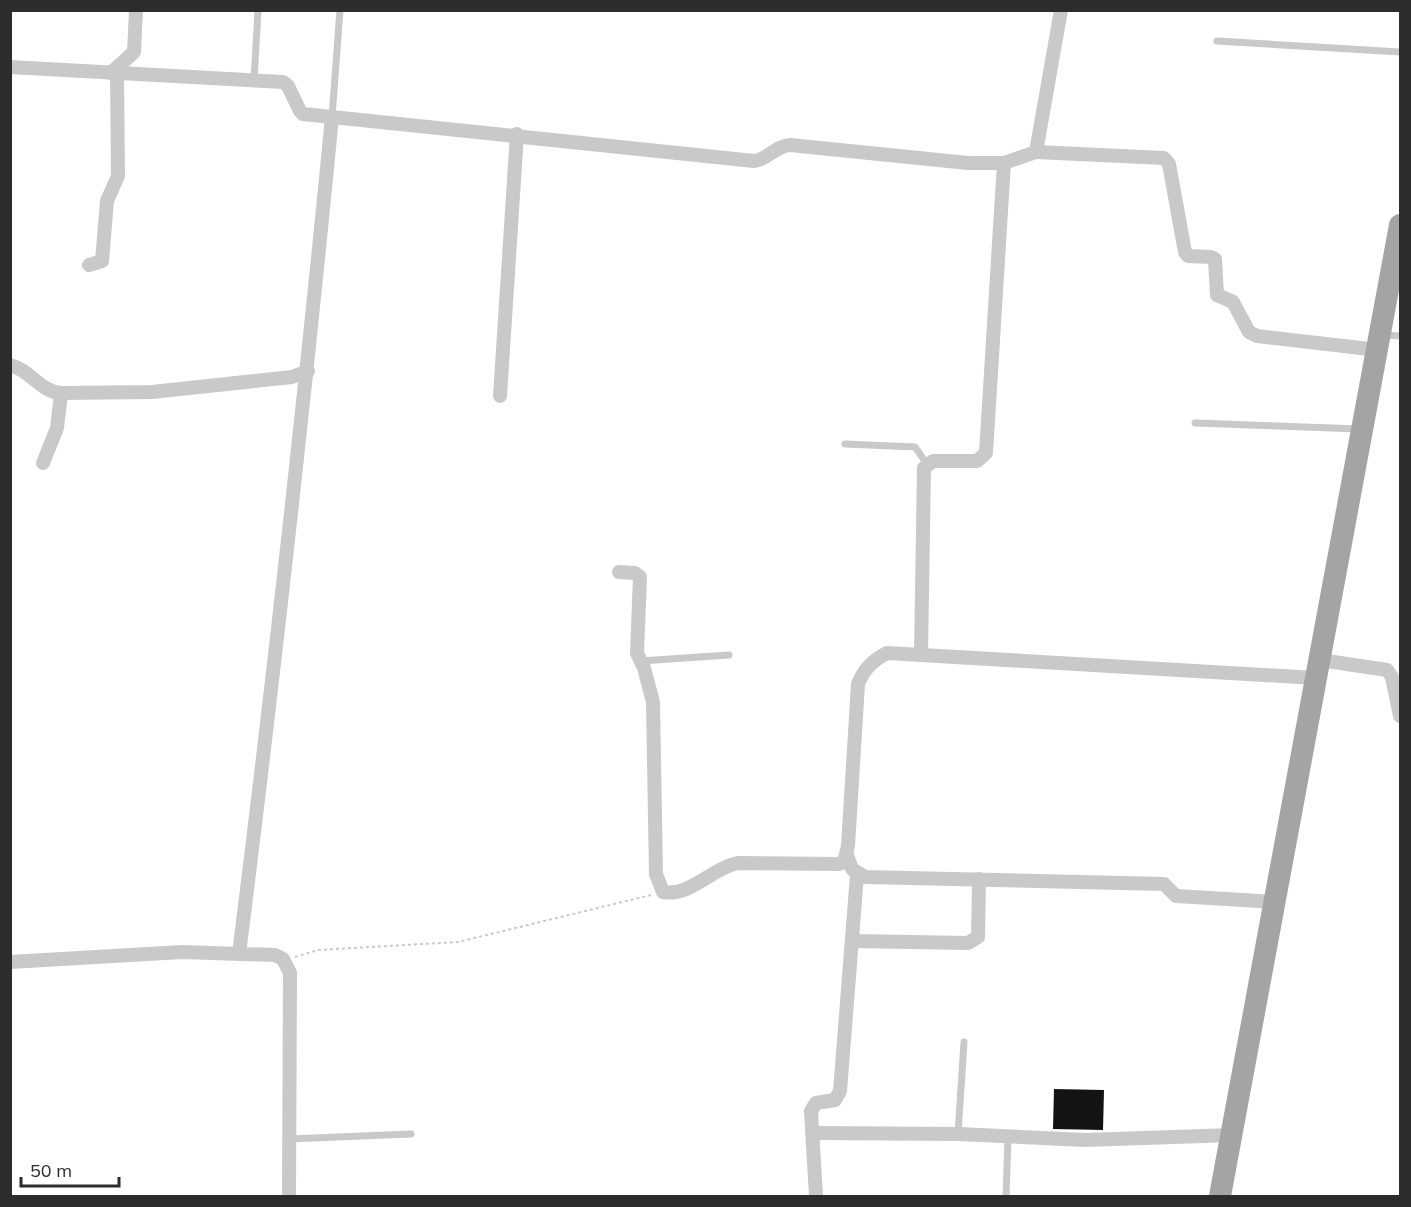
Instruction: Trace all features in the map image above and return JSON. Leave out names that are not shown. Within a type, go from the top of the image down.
[{"type":"main road","points":[[1220,1197],[1363,429],[1386,340],[1401,225]]},
{"type":"street","points":[[89,264],[102,261],[107,201],[118,177],[114,73],[134,52],[136,10]]},
{"type":"street","points":[[1036,152],[1061,10]]},
{"type":"street","points":[[10,67],[283,82],[288,86],[300,111],[332,117],[517,134],[753,161],[760,160],[782,145],[968,163],[1004,163],[1036,152],[1164,158],[1169,164],[1185,252],[1188,256],[1215,259],[1217,296],[1233,302],[1249,332],[1257,336],[1386,340]]},
{"type":"street","points":[[239,954],[273,684],[308,371],[332,117]]},
{"type":"street","points":[[500,396],[517,134]]},
{"type":"street","points":[[921,654],[923,473],[927,464],[977,460],[986,453],[1004,163]]},
{"type":"street","points":[[10,364],[51,392],[61,393],[152,392],[292,377],[308,371]]},
{"type":"street","points":[[43,463],[57,428],[61,393]]},
{"type":"street","points":[[619,572],[634,573],[640,577],[637,647],[653,702],[656,874],[663,892],[682,891],[722,868],[738,862],[839,864],[847,855]]},
{"type":"street","points":[[816,1197],[813,1106],[835,1100],[840,1091],[853,941],[858,874],[847,855],[858,684],[863,672],[874,660],[886,653],[1318,669],[1394,669],[1392,677],[1401,716]]},
{"type":"street","points":[[858,874],[865,877],[1164,884],[1176,896],[1275,902]]},
{"type":"street","points":[[853,941],[968,943],[975,941],[978,937],[980,879]]},
{"type":"street","points":[[10,962],[182,952],[275,955],[284,959],[288,967],[290,1197]]},
{"type":"street","points":[[814,1133],[958,1134],[1103,1140],[1233,1135]]},
{"type":"lane","points":[[254,81],[258,10]]},
{"type":"lane","points":[[332,117],[340,10]]},
{"type":"lane","points":[[1217,41],[1401,52]]},
{"type":"lane","points":[[1195,423],[1363,429]]},
{"type":"lane","points":[[845,444],[915,447],[927,464]]},
{"type":"lane","points":[[640,661],[729,655]]},
{"type":"lane","points":[[958,1134],[964,1042]]},
{"type":"lane","points":[[290,1139],[411,1134]]},
{"type":"lane","points":[[1006,1197],[1008,1137]]},
{"type":"path","points":[[288,967],[296,957],[318,950],[458,942],[663,892]]},
{"type":"building","points":[[1054,1089],[1104,1090],[1103,1130],[1053,1129]]}]
